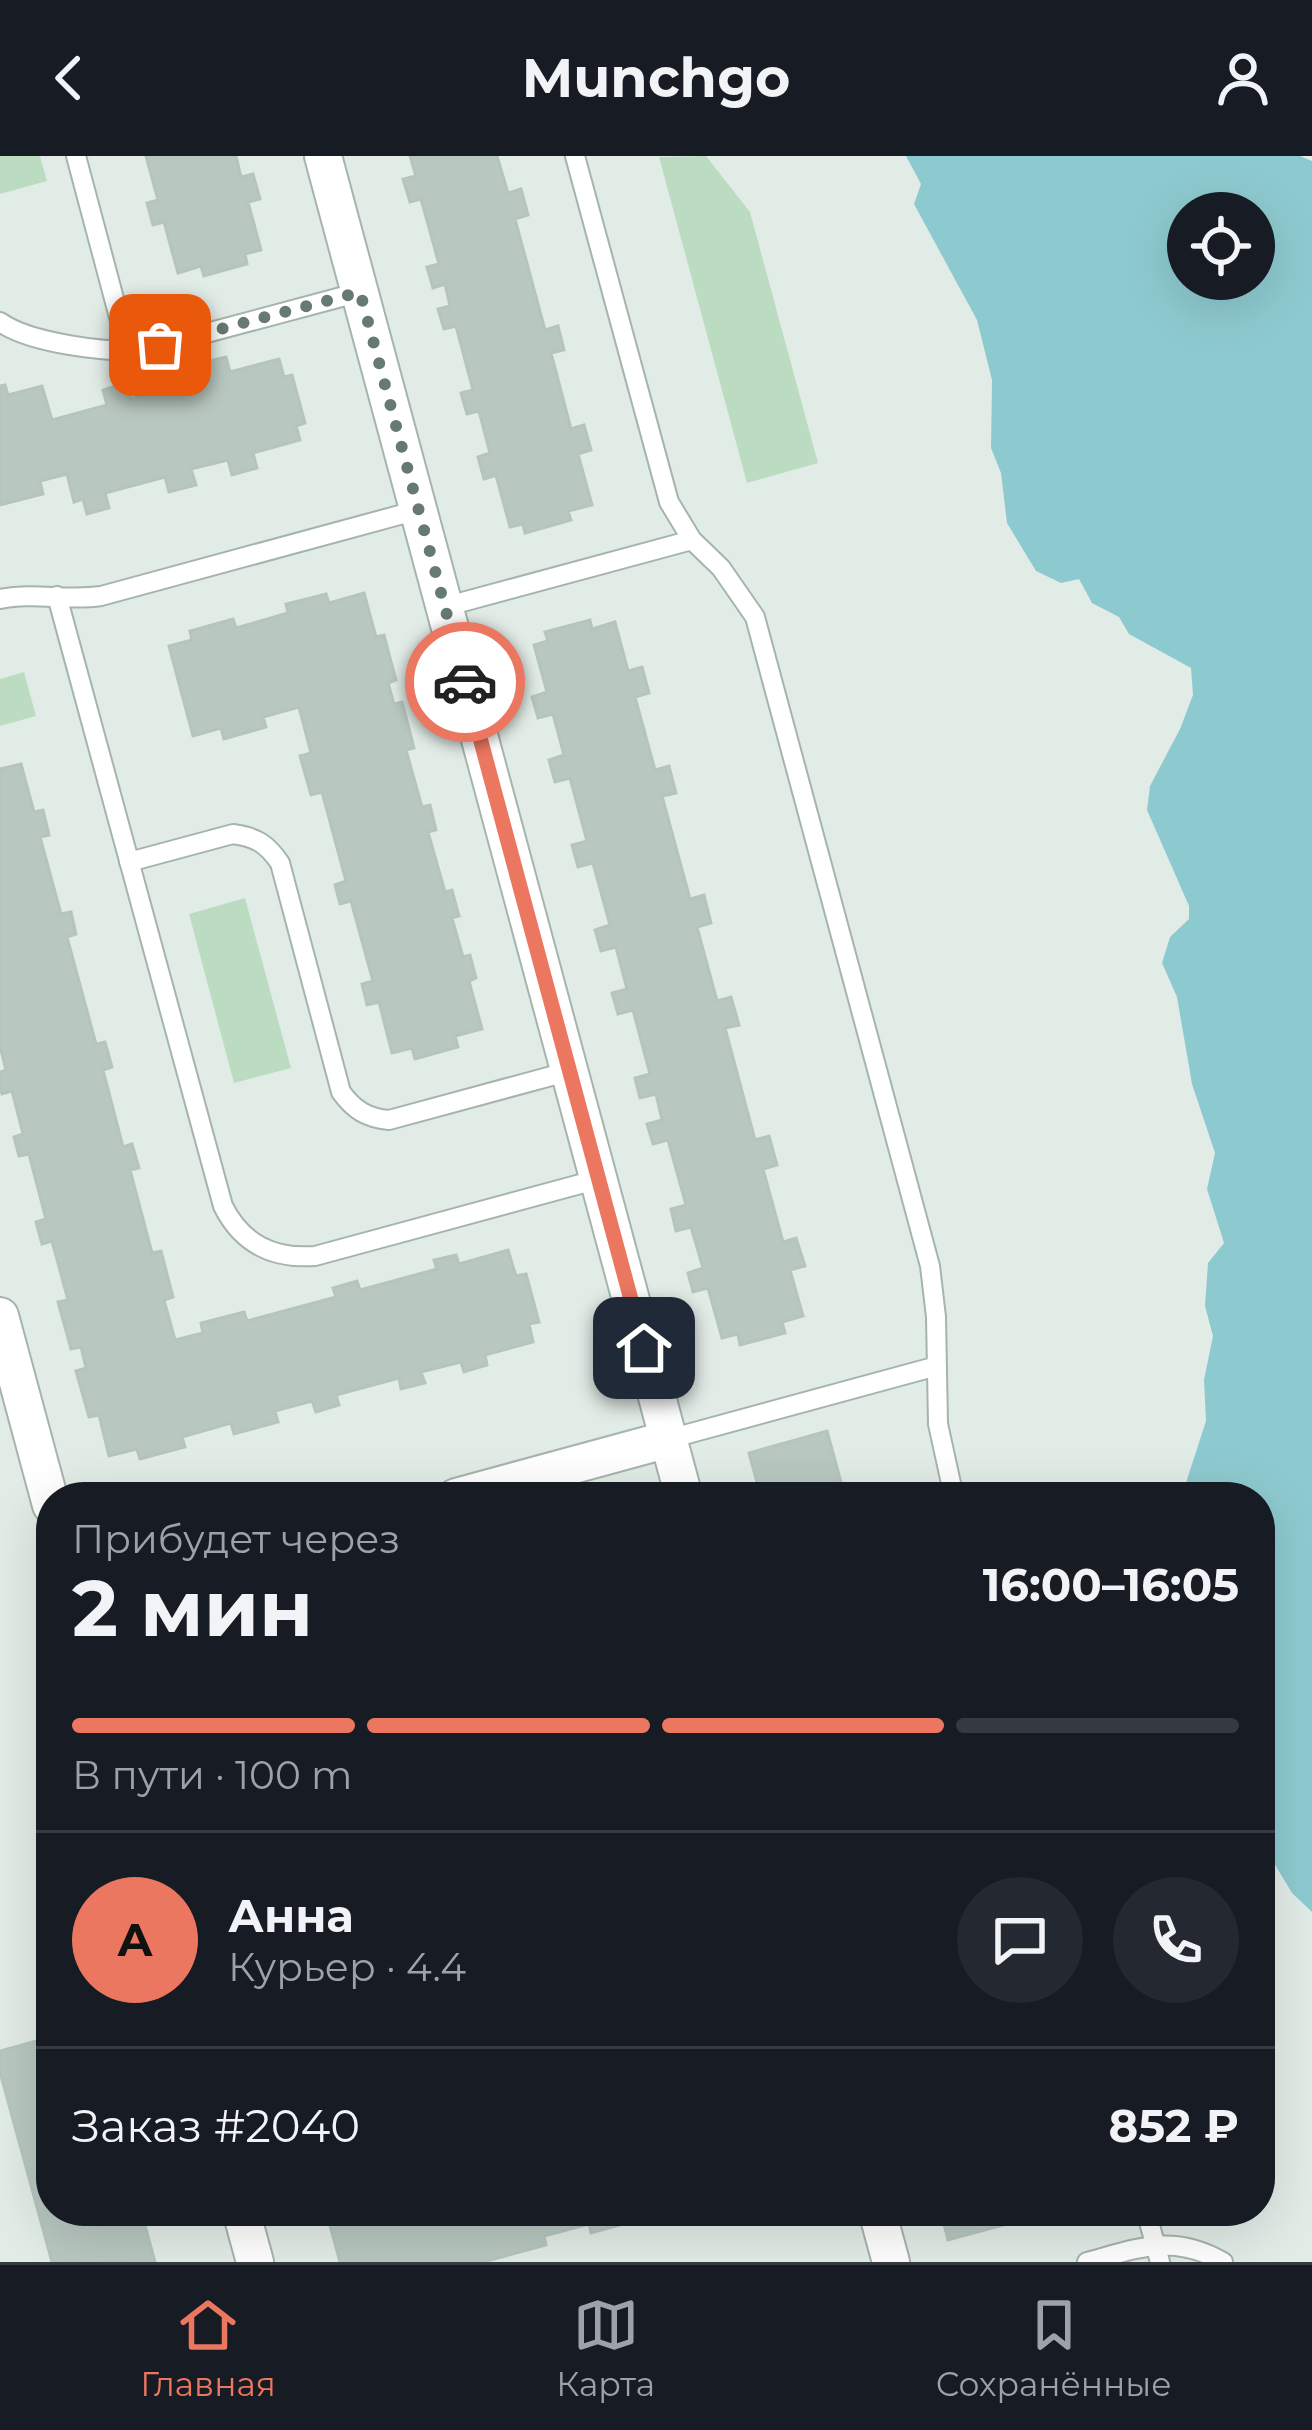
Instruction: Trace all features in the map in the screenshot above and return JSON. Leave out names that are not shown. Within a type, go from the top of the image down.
[{"type":"street","points":[[323,156],[681,1482]]},
{"type":"street","points":[[0,1316],[12,1408],[42,1482]]},
{"type":"street","points":[[511,1482],[669,1439]]},
{"type":"street","points":[[246,2226],[255,2262]]},
{"type":"street","points":[[881,2226],[891,2262]]},
{"type":"lane","points":[[76,156],[128,351]]},
{"type":"lane","points":[[574,156],[663,486],[692,540],[731,581],[754,617],[930,1267],[938,1424],[951,1482]]},
{"type":"lane","points":[[0,322],[22,335],[100,349],[143,350],[360,292]]},
{"type":"lane","points":[[0,599],[101,596],[418,510]]},
{"type":"lane","points":[[445,607],[692,540]]},
{"type":"lane","points":[[57,596],[223,1206],[237,1229],[254,1244],[284,1256],[315,1256],[599,1179]]},
{"type":"lane","points":[[129,862],[233,834],[249,836],[270,848],[280,863],[341,1093],[362,1113],[388,1120],[570,1071]]},
{"type":"lane","points":[[669,1439],[938,1366]]},
{"type":"lane","points":[[1088,2262],[1191,2247],[1223,2262]]},
{"type":"green space","points":[[0,156],[40,156],[47,181],[0,194]]},
{"type":"green space","points":[[706,156],[750,212],[818,463],[747,483],[659,157]]},
{"type":"green space","points":[[24,672],[36,716],[0,726],[0,679]]},
{"type":"green space","points":[[245,898],[291,1068],[234,1083],[189,914]]},
{"type":"water","points":[[906,156],[1300,156],[1312,161],[1312,1912],[1292,1893],[1275,1865],[1275,1482],[1186,1482],[1206,1421],[1204,1380],[1213,1336],[1205,1306],[1208,1263],[1224,1243],[1207,1189],[1215,1153],[1192,1084],[1177,997],[1162,963],[1170,937],[1189,919],[1189,906],[1147,810],[1150,786],[1193,695],[1191,668],[1129,634],[1119,617],[1092,603],[1079,579],[1061,583],[1036,571],[1007,523],[1001,473],[991,448],[992,380],[977,320],[914,204],[921,184]]},
{"type":"building","points":[[146,156],[236,156],[241,177],[253,174],[260,199],[248,202],[261,250],[245,254],[247,264],[204,276],[201,266],[178,273],[164,222],[153,225],[147,203],[158,200]]},
{"type":"building","points":[[410,156],[497,156],[508,193],[521,189],[528,215],[515,219],[545,330],[558,326],[564,350],[551,353],[571,429],[584,425],[591,450],[578,454],[592,505],[568,511],[571,520],[525,533],[523,524],[510,527],[496,475],[484,479],[478,457],[490,453],[479,411],[467,414],[461,393],[473,390],[456,326],[444,329],[438,309],[450,306],[445,284],[433,288],[427,267],[439,264],[421,199],[410,202],[403,179],[416,176]]},
{"type":"building","points":[[226,357],[230,372],[279,359],[284,377],[292,375],[305,423],[296,426],[300,440],[253,453],[257,468],[232,475],[228,460],[191,469],[196,485],[169,492],[165,477],[105,493],[109,508],[87,514],[83,499],[74,502],[67,474],[40,481],[43,494],[0,505],[0,386],[5,385],[8,395],[42,386],[52,420],[107,405],[103,390],[126,383],[131,399],[209,378],[205,362]]},
{"type":"building","points":[[364,593],[376,637],[384,635],[396,680],[388,683],[394,704],[402,702],[414,748],[406,750],[422,807],[430,805],[436,830],[428,832],[445,892],[452,890],[459,916],[452,918],[463,957],[470,955],[476,978],[469,981],[482,1029],[455,1036],[458,1047],[415,1059],[412,1048],[392,1053],[379,1002],[367,1005],[362,984],[373,981],[351,901],[340,904],[335,885],[346,881],[322,792],[311,795],[300,756],[311,753],[299,707],[263,717],[266,727],[224,739],[221,728],[193,736],[169,646],[192,640],[190,631],[233,619],[236,628],[288,613],[286,604],[326,594],[329,603]]},
{"type":"building","points":[[590,620],[592,629],[615,622],[628,671],[642,667],[649,693],[635,697],[655,770],[669,766],[676,793],[662,796],[690,899],[704,895],[711,923],[697,927],[717,1001],[731,997],[739,1025],[725,1028],[755,1140],[769,1136],[777,1165],[763,1169],[783,1242],[796,1238],[805,1266],[790,1270],[803,1316],[782,1322],[785,1333],[740,1345],[738,1334],[722,1338],[708,1288],[693,1292],[688,1273],[703,1268],[691,1227],[676,1231],[671,1209],[686,1205],[668,1140],[653,1144],[647,1124],[662,1120],[656,1094],[640,1098],[635,1078],[650,1074],[633,1010],[618,1014],[612,993],[627,989],[616,947],[601,951],[595,930],[610,925],[593,863],[578,867],[572,845],[587,841],[570,778],[555,782],[549,760],[564,755],[553,714],[538,718],[532,697],[547,692],[534,645],[548,641],[545,632]]},
{"type":"building","points":[[21,764],[34,812],[43,810],[49,835],[40,837],[61,914],[71,912],[76,934],[67,937],[96,1044],[105,1042],[112,1067],[103,1070],[123,1147],[132,1144],[139,1168],[130,1170],[152,1253],[161,1251],[173,1297],[164,1300],[175,1340],[203,1333],[201,1323],[244,1312],[247,1321],[336,1297],[333,1288],[357,1281],[360,1290],[437,1269],[434,1260],[456,1255],[459,1264],[508,1250],[516,1276],[526,1274],[539,1322],[529,1324],[533,1342],[485,1355],[487,1365],[464,1372],[461,1362],[421,1372],[425,1383],[401,1389],[399,1378],[336,1395],[339,1405],[316,1412],[312,1401],[275,1411],[278,1422],[234,1434],[231,1423],[182,1437],[185,1447],[140,1459],[137,1449],[109,1456],[99,1415],[89,1417],[76,1371],[86,1368],[81,1347],[71,1349],[58,1302],[68,1300],[52,1241],[42,1244],[36,1222],[46,1219],[29,1154],[19,1156],[14,1137],[23,1134],[12,1091],[2,1094],[0,1087],[0,1072],[6,1070],[0,1046],[0,769]]},
{"type":"building","points":[[827,1431],[841,1482],[757,1482],[749,1453]]},
{"type":"building","points":[[36,2041],[36,2204],[0,2072],[0,2051]]},
{"type":"building","points":[[42,2226],[145,2226],[155,2262],[52,2262]]},
{"type":"building","points":[[330,2226],[582,2226],[544,2236],[546,2245],[483,2262],[340,2262]]},
{"type":"building","points":[[589,2226],[616,2226],[591,2233]]},
{"type":"building","points":[[945,2226],[1000,2226],[948,2240]]},
{"type":"way so far","points":[[160,345],[360,292],[465,682]]},
{"type":"route","points":[[465,682],[644,1348]]}]
